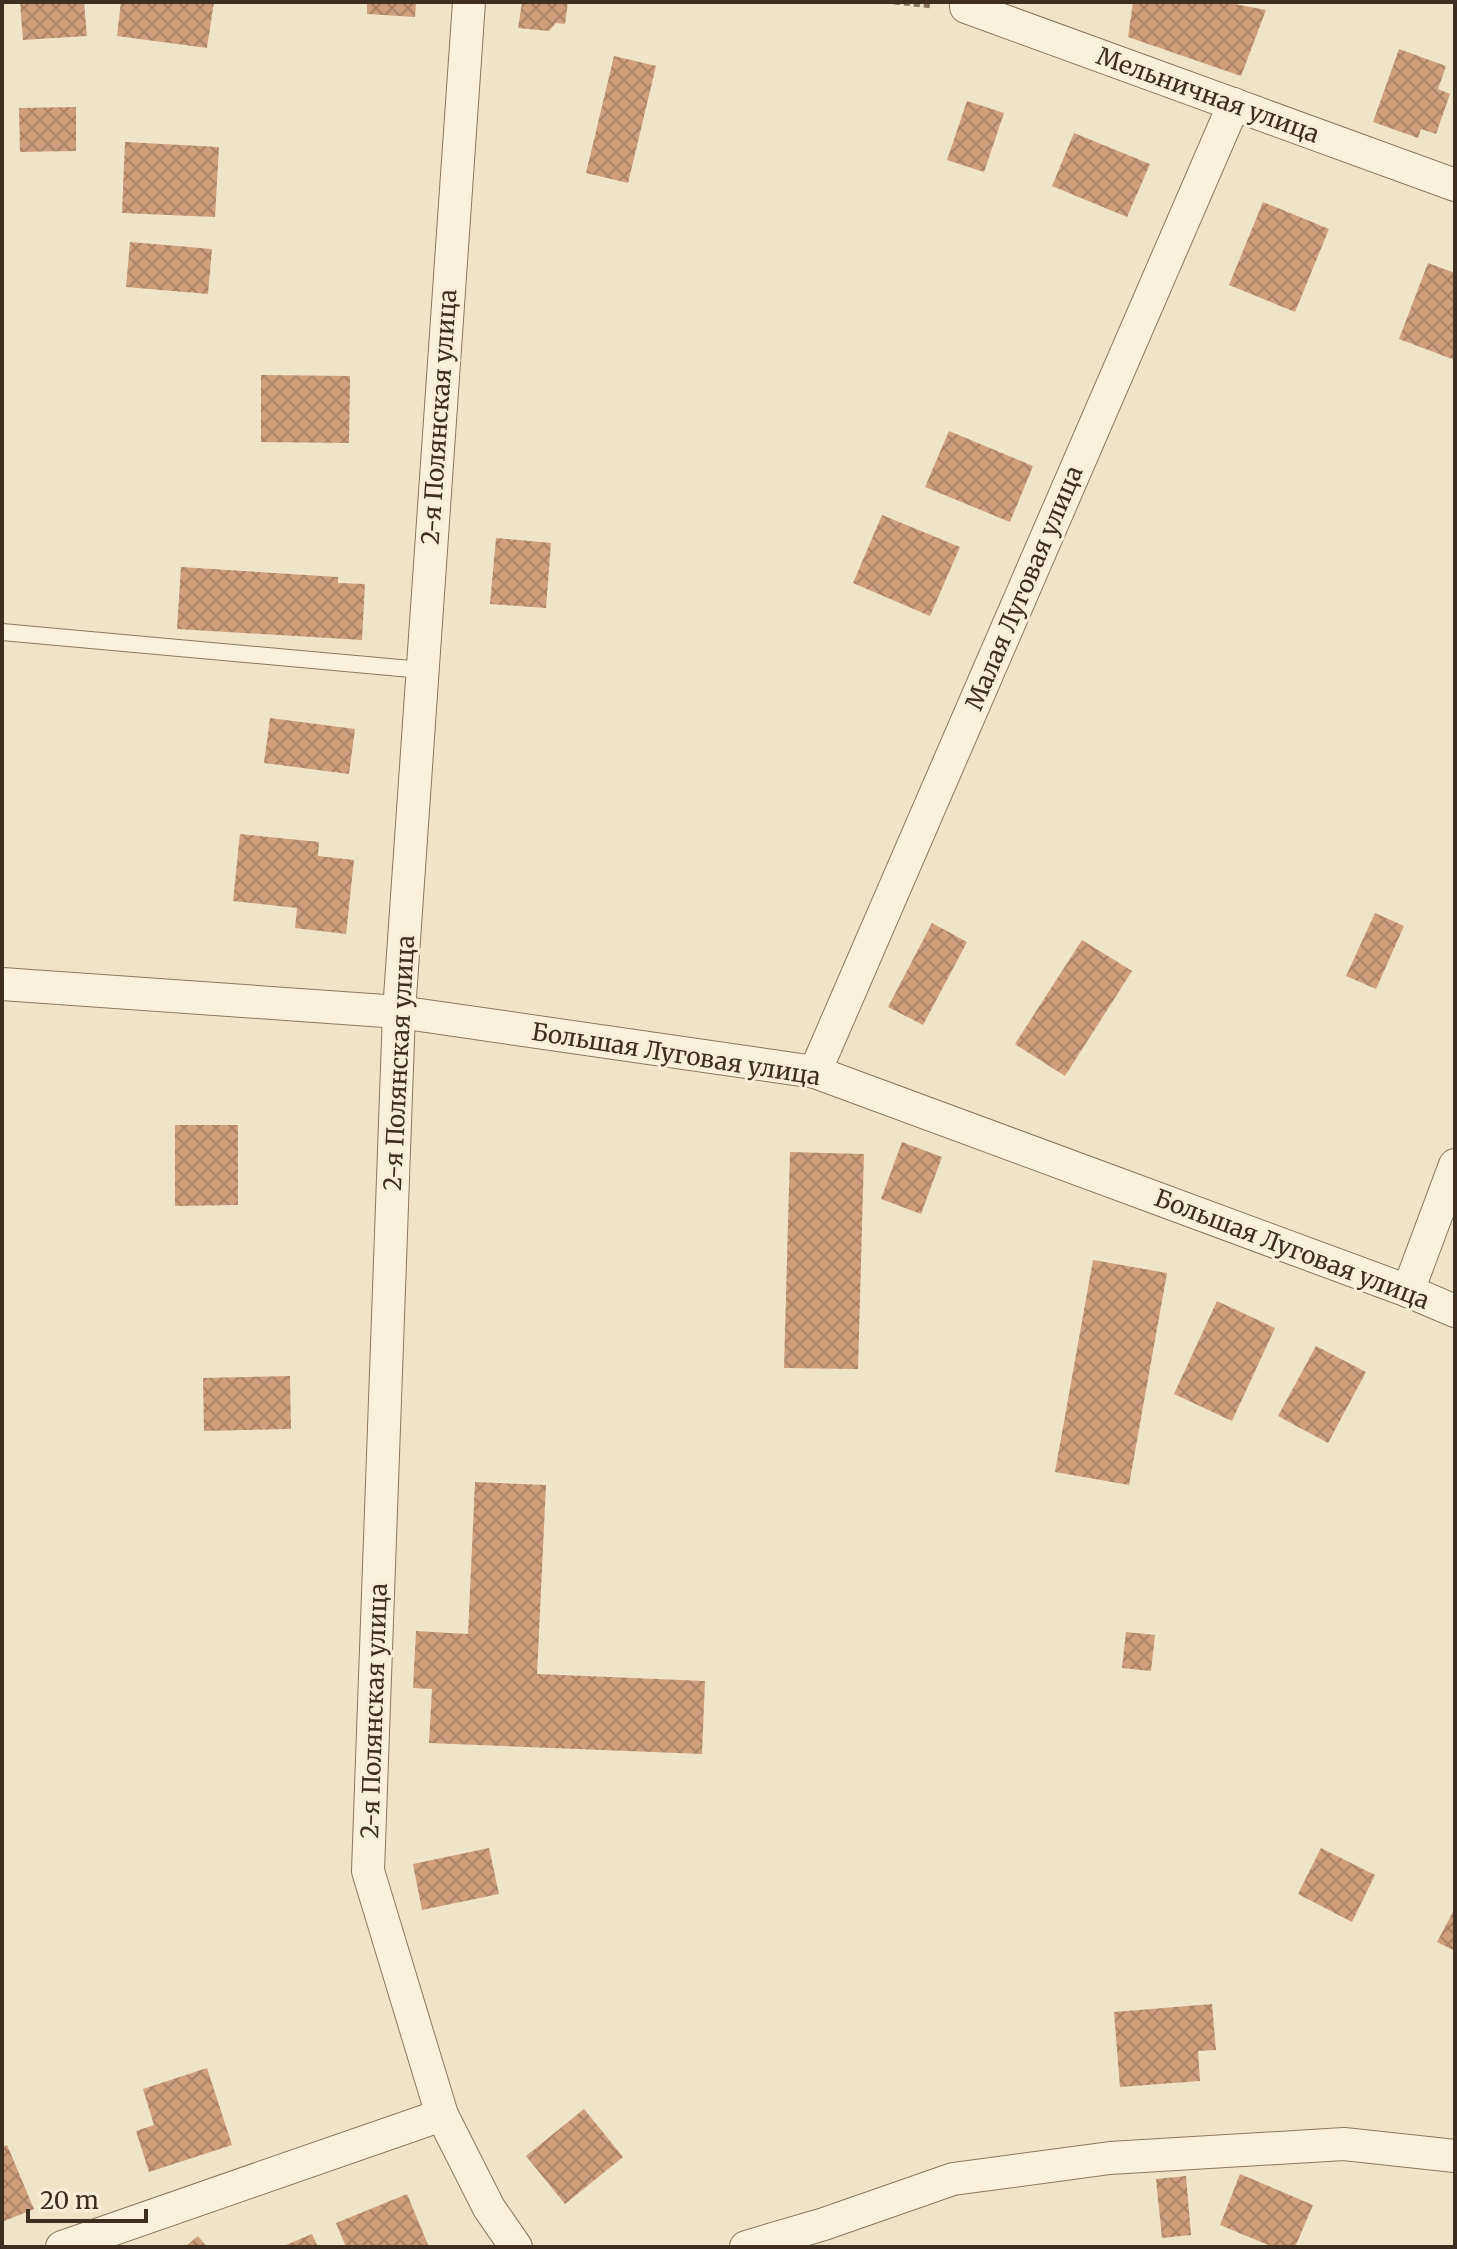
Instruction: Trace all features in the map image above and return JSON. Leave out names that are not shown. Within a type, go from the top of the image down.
[{"type":"street","name":"2-я Полянская улица","points":[[469,2],[399,1012],[368,1871],[442,2115],[489,2208],[516,2247]]},
{"type":"street","name":"Мельничная улица","points":[[966,2],[966,7],[1455,185]]},
{"type":"street","name":"Малая Луговая улица","points":[[815,1072],[1234,104]]},
{"type":"street","name":"Большая Луговая улица","points":[[2,984],[399,1012],[815,1072],[1455,1311]]},
{"type":"street","points":[[1408,1291],[1455,1165]]},
{"type":"street","points":[[62,2247],[442,2115]]},
{"type":"street","points":[[746,2247],[824,2224],[953,2179],[1094,2160],[1344,2144],[1455,2156]]},
{"type":"lane","points":[[2,632],[422,670]]},
{"type":"building","points":[[20,2],[84,2],[87,36],[23,40]]},
{"type":"building","points":[[121,2],[214,2],[207,48],[117,36]]},
{"type":"building","points":[[367,2],[416,2],[415,17],[367,14]]},
{"type":"building","points":[[522,2],[568,2],[565,24],[556,23],[549,31],[518,28]]},
{"type":"building","points":[[1133,2],[1224,2],[1266,10],[1241,76],[1128,37]]},
{"type":"building","points":[[1399,49],[1446,66],[1438,89],[1450,94],[1436,134],[1421,129],[1418,138],[1373,122]]},
{"type":"building","points":[[614,56],[656,66],[628,183],[586,173]]},
{"type":"building","points":[[967,101],[1004,113],[984,172],[947,160]]},
{"type":"building","points":[[76,107],[76,151],[20,152],[19,108]]},
{"type":"building","points":[[1074,133],[1150,164],[1127,217],[1052,186]]},
{"type":"building","points":[[125,142],[219,147],[215,217],[122,213]]},
{"type":"building","points":[[1263,202],[1329,229],[1295,312],[1229,285]]},
{"type":"building","points":[[130,242],[212,249],[208,294],[126,287]]},
{"type":"building","points":[[1428,263],[1455,273],[1455,360],[1399,339]]},
{"type":"building","points":[[261,375],[350,376],[349,443],[261,442]]},
{"type":"building","points":[[949,431],[1033,466],[1010,522],[925,487]]},
{"type":"building","points":[[882,515],[960,547],[930,616],[853,583]]},
{"type":"building","points":[[496,538],[551,543],[546,608],[490,604]]},
{"type":"building","points":[[181,567],[338,577],[338,583],[365,584],[362,640],[177,629]]},
{"type":"building","points":[[270,718],[355,729],[349,774],[264,763]]},
{"type":"building","points":[[240,834],[319,842],[318,856],[354,860],[346,934],[295,928],[297,908],[233,901]]},
{"type":"building","points":[[1375,913],[1404,926],[1376,989],[1346,976]]},
{"type":"building","points":[[932,923],[967,942],[923,1025],[888,1007]]},
{"type":"building","points":[[1082,940],[1132,971],[1065,1076],[1015,1044]]},
{"type":"building","points":[[175,1125],[238,1125],[238,1205],[175,1206]]},
{"type":"building","points":[[902,1142],[942,1157],[921,1214],[881,1199]]},
{"type":"building","points":[[790,1152],[864,1154],[858,1369],[784,1368]]},
{"type":"building","points":[[1093,1260],[1167,1273],[1129,1485],[1055,1472]]},
{"type":"building","points":[[1217,1301],[1275,1328],[1232,1421],[1174,1394]]},
{"type":"building","points":[[1316,1346],[1366,1372],[1328,1443],[1278,1416]]},
{"type":"building","points":[[290,1376],[291,1429],[204,1431],[203,1378]]},
{"type":"building","points":[[475,1482],[546,1485],[537,1674],[705,1681],[702,1754],[429,1743],[432,1689],[413,1688],[416,1631],[468,1634]]},
{"type":"building","points":[[1126,1632],[1155,1635],[1151,1671],[1122,1668]]},
{"type":"building","points":[[489,1848],[499,1894],[422,1910],[413,1864]]},
{"type":"building","points":[[1321,1848],[1375,1875],[1352,1922],[1298,1894]]},
{"type":"building","points":[[1455,1908],[1455,1951],[1437,1942]]},
{"type":"building","points":[[1212,2004],[1216,2050],[1198,2051],[1200,2081],[1120,2087],[1114,2012]]},
{"type":"building","points":[[207,2068],[232,2145],[149,2172],[136,2131],[154,2125],[143,2089]]},
{"type":"building","points":[[584,2109],[623,2157],[565,2204],[526,2156]]},
{"type":"building","points":[[7,2145],[34,2209],[2,2222],[2,2147]]},
{"type":"building","points":[[1240,2174],[1313,2205],[1295,2247],[1273,2247],[1220,2225]]},
{"type":"building","points":[[1186,2176],[1191,2235],[1162,2238],[1156,2179]]},
{"type":"building","points":[[407,2194],[429,2247],[346,2247],[336,2223]]},
{"type":"building","points":[[312,2234],[318,2247],[281,2247]]},
{"type":"building","points":[[198,2236],[207,2247],[185,2247]]}]
